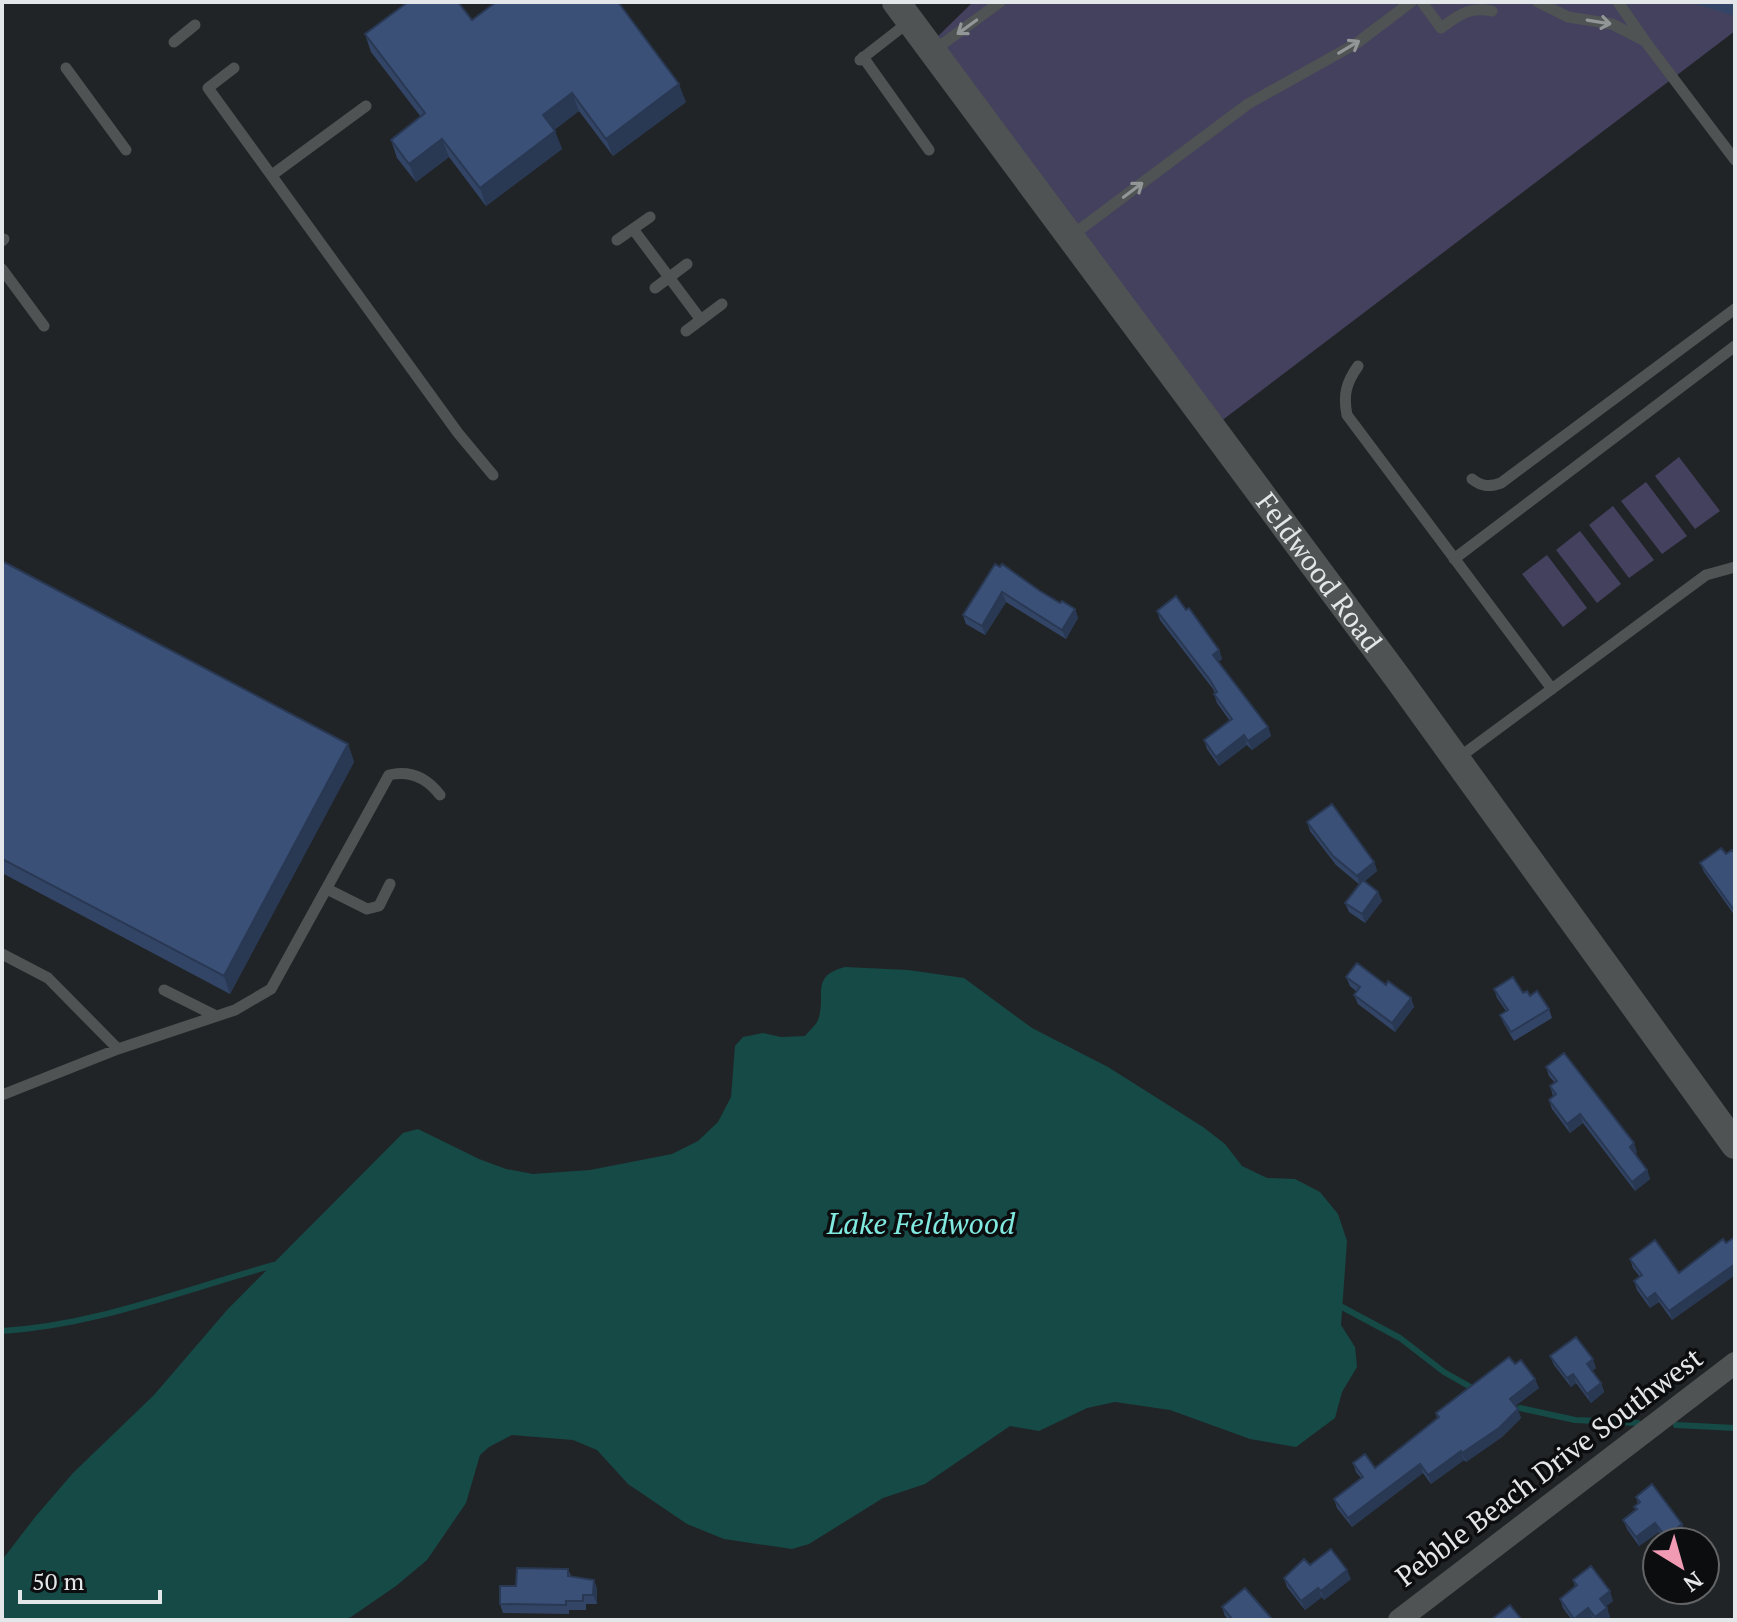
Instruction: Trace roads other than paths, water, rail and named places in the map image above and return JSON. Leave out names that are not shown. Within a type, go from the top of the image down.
[{"type":"street","name":"Feldwood Road","points":[[903,11],[1456,759],[1735,1145]]},
{"type":"street","name":"Pebble Beach Drive Southwest","points":[[1399,1620],[1735,1363]]},
{"type":"lane","points":[[933,51],[1000,2]]},
{"type":"lane","points":[[1070,237],[1248,104],[1357,43],[1411,2]]},
{"type":"lane","points":[[1422,2],[1441,28],[1459,15],[1477,8],[1492,11]]},
{"type":"lane","points":[[1538,2],[1568,17],[1612,24],[1645,41]]},
{"type":"lane","points":[[1618,2],[1735,160]]},
{"type":"lane","points":[[903,11],[861,59],[929,150]]},
{"type":"lane","points":[[174,42],[195,25]]},
{"type":"lane","points":[[66,68],[126,150]]},
{"type":"lane","points":[[234,68],[208,88],[458,433],[493,475]]},
{"type":"lane","points":[[272,175],[366,106]]},
{"type":"lane","points":[[617,240],[650,217]]},
{"type":"lane","points":[[633,229],[701,320]]},
{"type":"lane","points":[[655,288],[687,264]]},
{"type":"lane","points":[[2,269],[44,326]]},
{"type":"lane","points":[[686,331],[722,304]]},
{"type":"lane","points":[[1472,479],[1491,487],[1501,483],[1735,309]]},
{"type":"lane","points":[[1454,559],[1735,346]]},
{"type":"lane","points":[[1358,366],[1347,382],[1344,400],[1347,415],[1552,689]]},
{"type":"lane","points":[[1456,759],[1706,575],[1735,567]]},
{"type":"lane","points":[[2,1095],[118,1049],[235,1010],[271,989],[389,775],[405,771],[432,785],[440,795]]},
{"type":"lane","points":[[327,889],[367,909],[379,906],[390,884]]},
{"type":"lane","points":[[2,954],[48,978],[118,1049]]},
{"type":"lane","points":[[164,990],[216,1016]]},
{"type":"water","name":"Lake Feldwood","points":[[845,967],[908,970],[964,978],[1032,1028],[1108,1067],[1203,1127],[1225,1144],[1242,1166],[1267,1178],[1295,1179],[1320,1192],[1338,1214],[1347,1241],[1341,1325],[1355,1347],[1357,1367],[1342,1392],[1335,1418],[1296,1447],[1250,1439],[1170,1410],[1115,1402],[1087,1408],[1039,1431],[1010,1426],[925,1484],[883,1498],[809,1544],[792,1549],[724,1539],[687,1524],[628,1484],[597,1450],[573,1440],[512,1435],[480,1455],[466,1503],[427,1560],[351,1617],[341,1620],[2,1620],[2,1560],[36,1516],[73,1473],[154,1395],[227,1310],[403,1133],[418,1129],[479,1159],[506,1169],[533,1174],[590,1170],[672,1154],[698,1141],[718,1122],[731,1097],[735,1046],[743,1037],[763,1033],[781,1037],[805,1036],[818,1020],[823,981],[834,971]]},
{"type":"waterway","points":[[2,1331],[72,1322],[106,1314],[274,1265]]},
{"type":"waterway","points":[[1342,1307],[1400,1338],[1444,1372],[1474,1389]]},
{"type":"waterway","points":[[1520,1408],[1575,1420],[1638,1423]]},
{"type":"waterway","points":[[1676,1425],[1735,1428]]}]
